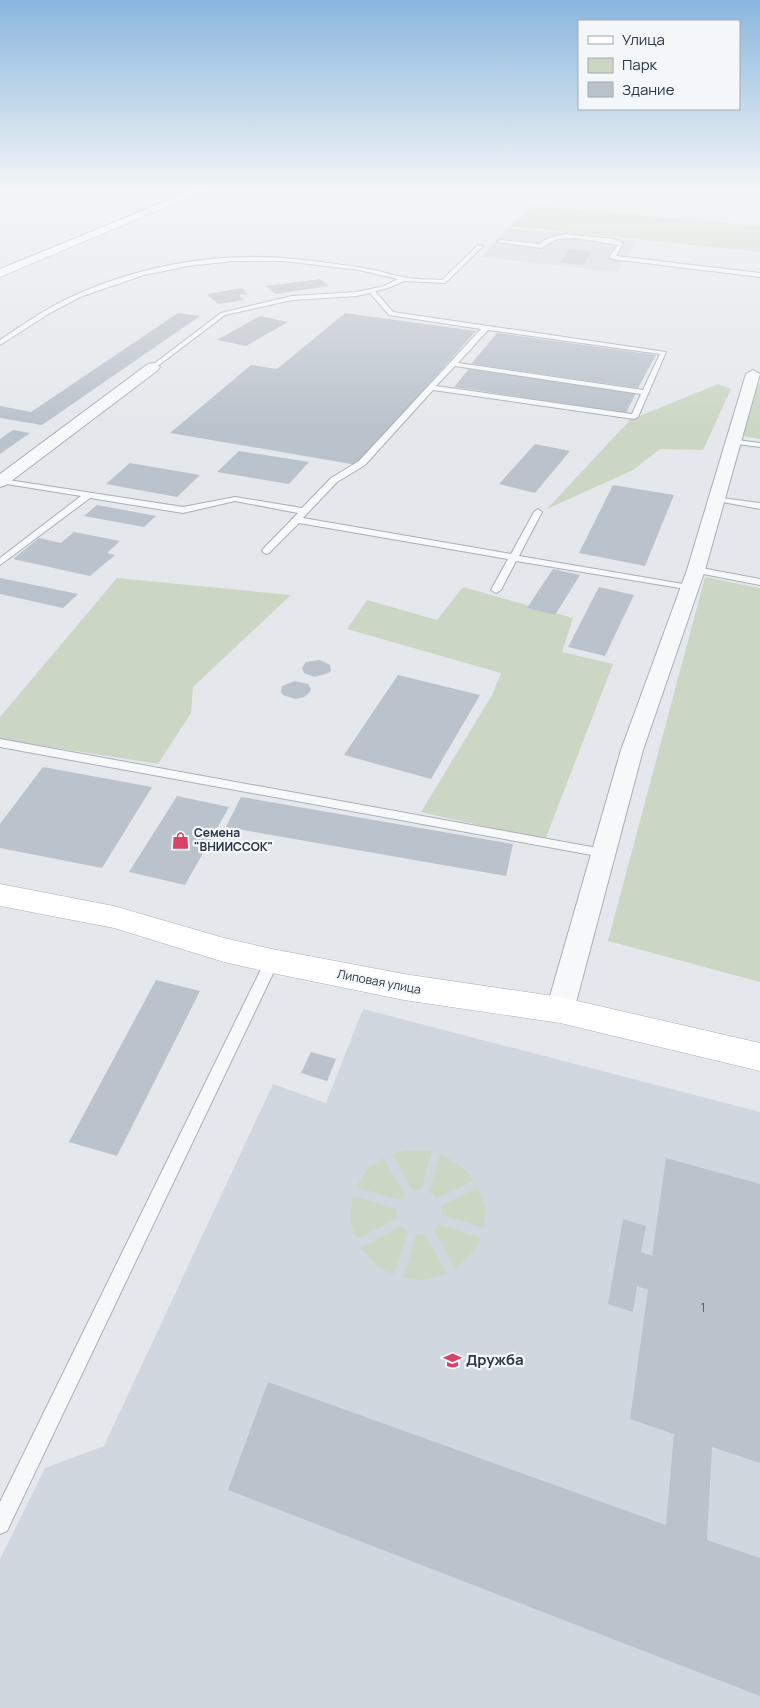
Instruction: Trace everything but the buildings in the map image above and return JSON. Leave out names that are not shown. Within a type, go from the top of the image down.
[{"type":"main road","points":[[0,273],[13,268]]},
{"type":"main road","name":"Липовая улица","points":[[0,895],[114,917],[224,950],[272,961],[404,987],[560,1010],[760,1057]]},
{"type":"street","points":[[1,482],[153,367]]},
{"type":"street","points":[[560,1010],[632,750],[696,570],[753,374]]},
{"type":"lane","points":[[0,343],[49,310],[78,296],[140,274],[175,268]]},
{"type":"lane","points":[[350,268],[382,272],[403,279],[443,282],[458,268]]},
{"type":"lane","points":[[700,268],[760,275]]},
{"type":"lane","points":[[153,367],[223,314],[292,298],[357,294],[386,287],[403,279]]},
{"type":"lane","points":[[371,290],[391,314],[664,352],[634,417],[432,388]]},
{"type":"lane","points":[[266,551],[334,480],[362,463],[486,328]]},
{"type":"lane","points":[[453,364],[646,392]]},
{"type":"lane","points":[[733,441],[760,444]]},
{"type":"lane","points":[[1,482],[183,510],[235,499],[304,511]]},
{"type":"lane","points":[[0,562],[88,495]]},
{"type":"lane","points":[[717,499],[760,506]]},
{"type":"lane","points":[[496,590],[538,512]]},
{"type":"lane","points":[[297,520],[689,588]]},
{"type":"lane","points":[[696,570],[760,582]]},
{"type":"lane","points":[[0,743],[604,853]]},
{"type":"lane","points":[[0,1524],[272,961]]},
{"type":"shaded area","points":[[578,268],[620,268],[617,272]]},
{"type":"shaded area","name":"Дружба","points":[[363,1009],[760,1112],[760,1708],[0,1708],[0,1559],[45,1468],[104,1446],[273,1084],[326,1103]]},
{"type":"green space","points":[[760,383],[760,439],[742,436],[757,385]]},
{"type":"green space","points":[[718,384],[731,389],[703,450],[660,449],[633,470],[547,509],[630,420]]},
{"type":"green space","points":[[705,577],[760,588],[760,982],[608,941]]},
{"type":"green space","points":[[117,578],[291,595],[193,687],[191,713],[158,764],[0,739],[0,717]]},
{"type":"green space","points":[[463,587],[573,618],[562,652],[613,664],[545,840],[421,812],[492,695],[501,673],[347,629],[367,600],[437,620]]},
{"type":"green space","points":[[406,1150],[432,1151],[421,1190],[413,1191],[392,1154]]},
{"type":"green space","points":[[440,1154],[458,1165],[474,1180],[437,1198],[429,1192]]},
{"type":"green space","points":[[383,1158],[405,1194],[399,1200],[356,1187],[366,1171]]},
{"type":"green space","points":[[478,1187],[485,1208],[484,1228],[442,1215],[441,1206]]},
{"type":"green space","points":[[353,1196],[396,1208],[397,1218],[357,1239],[351,1218]]},
{"type":"green space","points":[[439,1224],[481,1238],[475,1250],[455,1270],[434,1230]]},
{"type":"green space","points":[[401,1226],[408,1232],[394,1275],[378,1267],[361,1248]]},
{"type":"green space","points":[[425,1234],[447,1274],[424,1280],[403,1278],[416,1235]]},
{"type":"place","name":"Семена \"ВНИИССОК\"","points":[[180,840]]},
{"type":"place","name":"Дружба","points":[[452,1360]]}]
